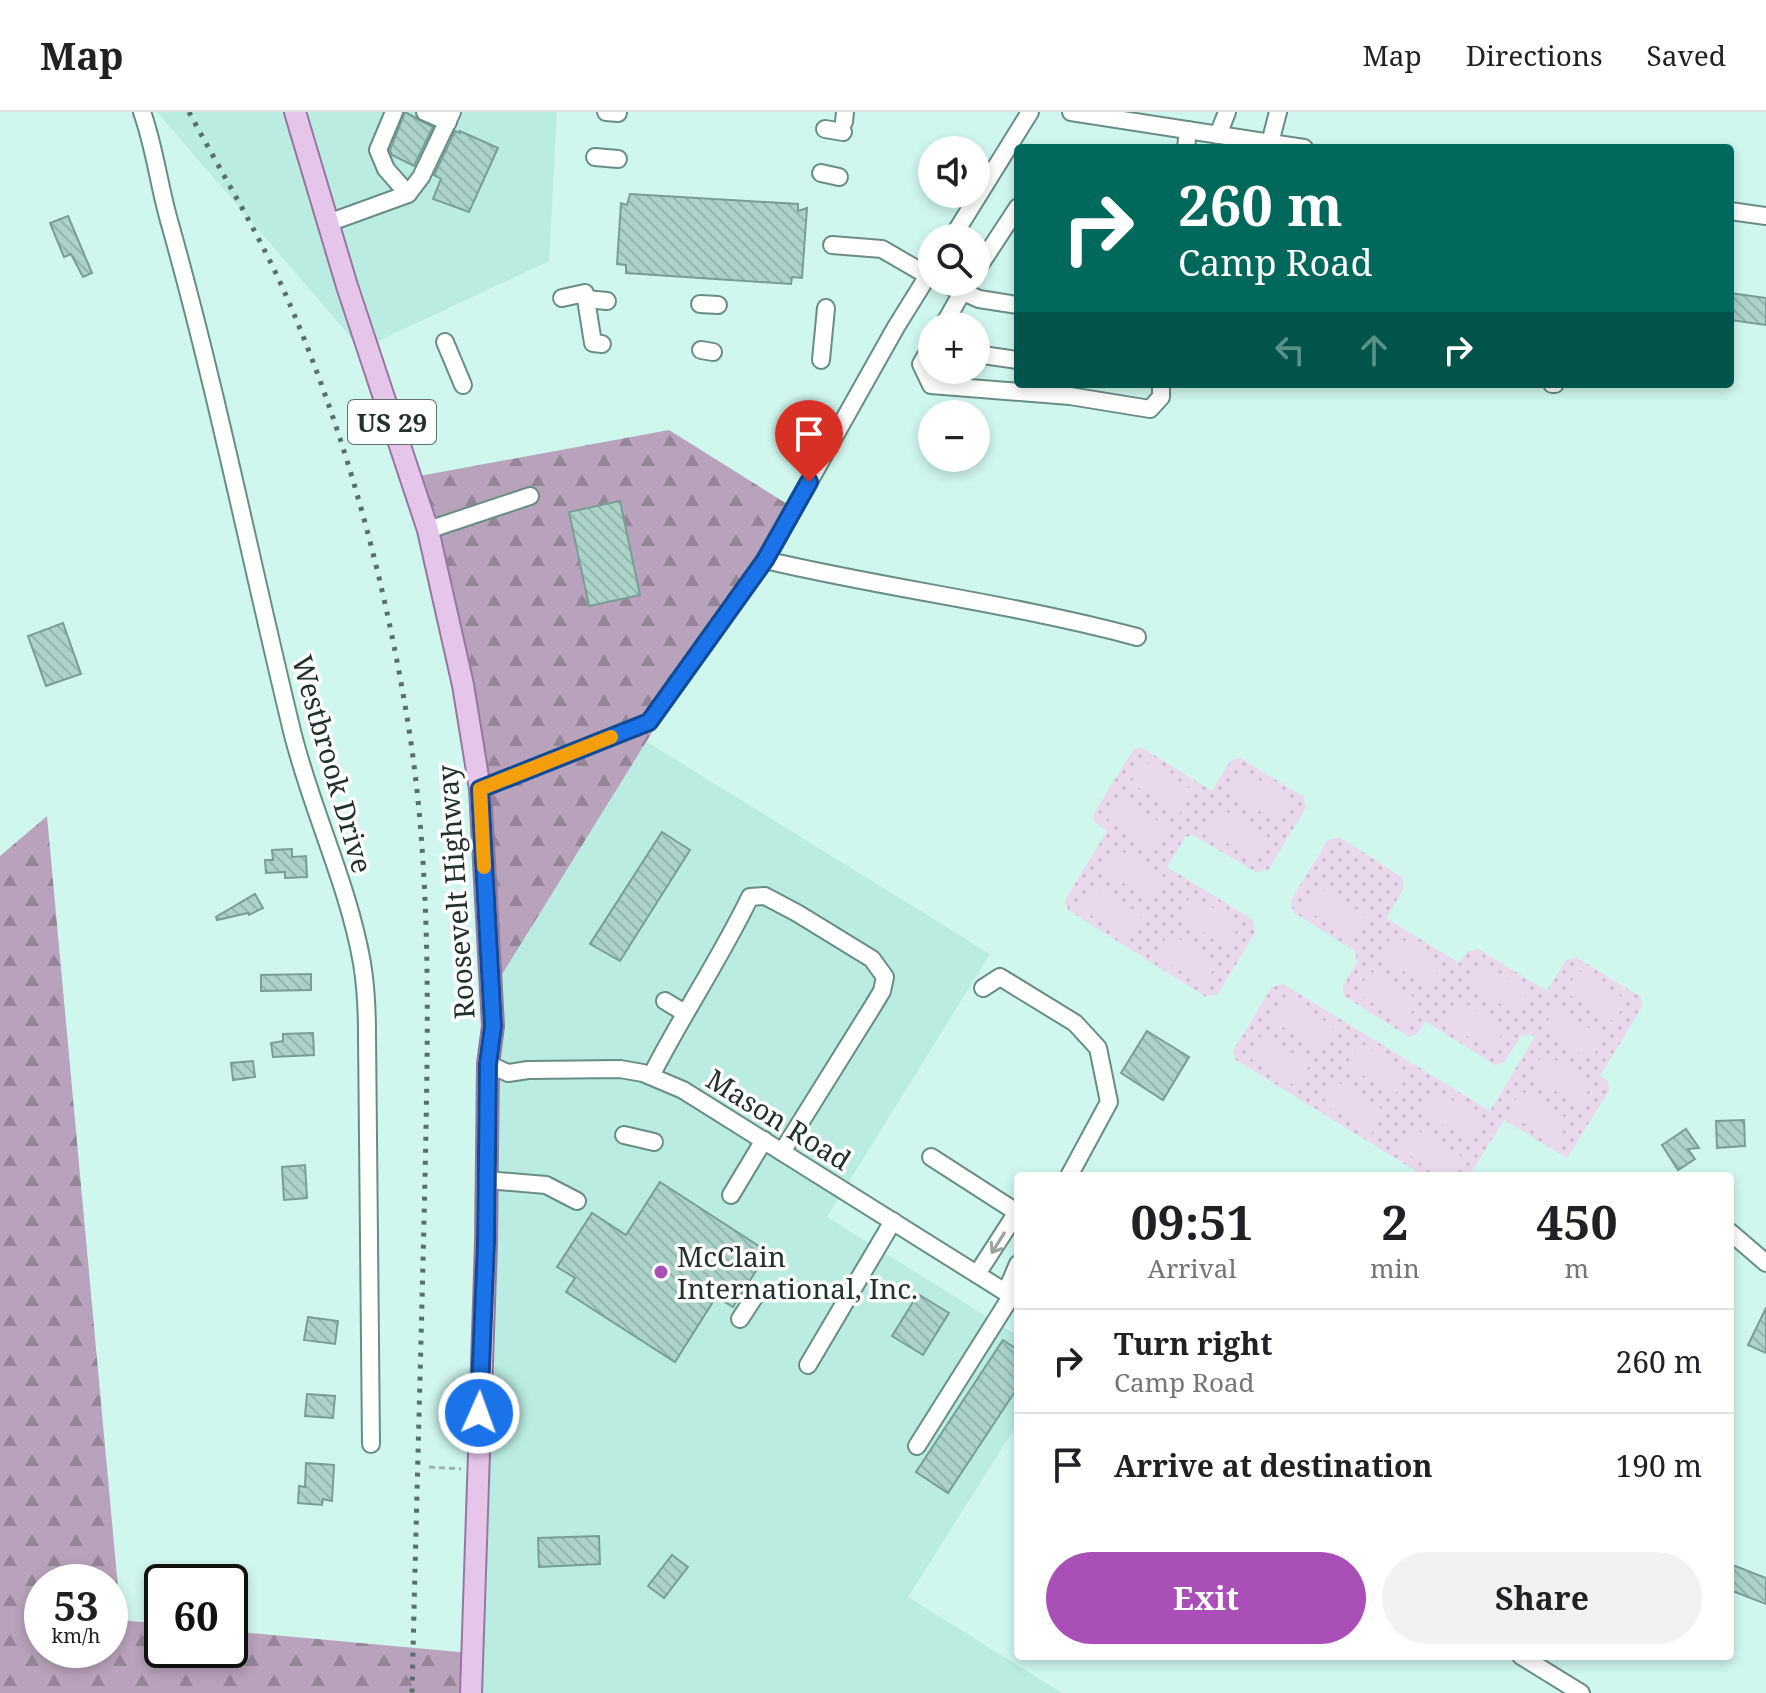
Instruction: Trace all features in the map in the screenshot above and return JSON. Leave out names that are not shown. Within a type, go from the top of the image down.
[{"type":"main road","name":"Roosevelt Highway","points":[[295,112],[428,530],[463,685],[480,789],[493,1026],[488,1064],[471,1693]]},
{"type":"street","name":"Westbrook Drive","points":[[142,112],[163,201],[203,341],[293,736],[341,883],[361,960],[367,1035],[371,1444]]},
{"type":"street","points":[[394,112],[378,150],[386,169],[408,194]]},
{"type":"street","points":[[328,223],[408,194],[421,177],[450,117],[425,112]]},
{"type":"street","points":[[961,224],[1030,112]]},
{"type":"street","points":[[1071,112],[1277,144]]},
{"type":"street","points":[[1218,135],[1227,112]]},
{"type":"street","points":[[1270,143],[1278,112]]},
{"type":"street","points":[[825,129],[844,122]]},
{"type":"street","points":[[1186,144],[1188,130]]},
{"type":"street","points":[[595,157],[618,159]]},
{"type":"street","points":[[821,173],[839,177]]},
{"type":"street","points":[[1734,212],[1766,216]]},
{"type":"street","points":[[990,250],[1014,213]]},
{"type":"street","points":[[832,245],[882,249],[918,268]]},
{"type":"street","points":[[562,298],[585,293],[593,343],[602,344]]},
{"type":"street","points":[[480,789],[649,722],[765,560],[921,296]]},
{"type":"street","points":[[976,296],[1014,304]]},
{"type":"street","points":[[586,299],[607,301]]},
{"type":"street","points":[[700,304],[718,305]]},
{"type":"street","points":[[820,312],[821,360]]},
{"type":"street","points":[[445,342],[463,385]]},
{"type":"street","points":[[990,356],[1014,359]]},
{"type":"street","points":[[931,384],[1070,396],[1150,409],[1161,397],[1161,388]]},
{"type":"street","points":[[428,530],[530,496]]},
{"type":"street","points":[[765,560],[847,579],[991,603],[1137,637]]},
{"type":"street","points":[[651,1076],[730,939],[750,897],[765,896],[797,913],[872,959],[885,977],[882,991],[782,1152]]},
{"type":"street","points":[[983,988],[1000,977],[1075,1023],[1098,1048],[1109,1102],[1071,1172]]},
{"type":"street","points":[[665,1001],[685,1013]]},
{"type":"street","name":"Mason Road","points":[[488,1064],[508,1073],[620,1069],[651,1076],[683,1090],[1012,1296]]},
{"type":"street","points":[[624,1135],[654,1142]]},
{"type":"street","points":[[731,1195],[764,1140]]},
{"type":"street","points":[[931,1157],[1014,1210]]},
{"type":"street","points":[[486,1180],[546,1185],[577,1201]]},
{"type":"street","points":[[977,1274],[1014,1219]]},
{"type":"street","points":[[808,1365],[893,1221]]},
{"type":"street","points":[[1734,1235],[1766,1263]]},
{"type":"street","points":[[740,1319],[757,1293]]},
{"type":"street","points":[[917,1446],[1012,1296]]},
{"type":"street","points":[[1527,1660],[1581,1693]]},
{"type":"path","points":[[429,1467],[477,1470]]},
{"type":"shaded area","points":[[157,112],[557,112],[549,261],[361,349]]},
{"type":"shaded area","points":[[647,742],[990,954],[827,1217],[1014,1334],[1014,1429],[908,1597],[1062,1693],[468,1693],[483,1005]]},
{"type":"shaded area","points":[[1141,747],[1212,791],[1231,760],[1240,758],[1304,797],[1306,808],[1268,870],[1256,872],[1193,835],[1185,837],[1167,867],[1253,920],[1255,933],[1218,994],[1206,997],[1068,910],[1065,900],[1107,831],[1094,822],[1094,813],[1133,750]]},
{"type":"shaded area","points":[[1145,761],[1193,790],[1180,813],[1131,783]]},
{"type":"shaded area","points":[[1243,770],[1292,800],[1278,822],[1229,793]]},
{"type":"shaded area","points":[[1121,799],[1170,828],[1156,851],[1108,821]]},
{"type":"shaded area","points":[[1220,808],[1268,837],[1255,860],[1206,830]]},
{"type":"shaded area","points":[[1339,837],[1402,877],[1404,888],[1386,918],[1459,963],[1467,952],[1478,949],[1547,991],[1566,960],[1577,958],[1641,997],[1642,1007],[1600,1076],[1608,1081],[1609,1091],[1567,1158],[1504,1120],[1472,1172],[1418,1172],[1236,1060],[1233,1051],[1272,987],[1283,984],[1490,1111],[1535,1037],[1531,1034],[1520,1037],[1504,1063],[1495,1065],[1425,1021],[1417,1034],[1409,1037],[1344,996],[1343,986],[1357,962],[1355,951],[1293,912],[1291,900],[1328,840]]},
{"type":"shaded area","points":[[1116,848],[1165,878],[1152,900],[1103,871]]},
{"type":"shaded area","points":[[1093,886],[1142,915],[1128,937],[1079,908]]},
{"type":"shaded area","points":[[1318,887],[1367,916],[1353,939],[1305,909]]},
{"type":"shaded area","points":[[1191,895],[1240,924],[1226,947],[1178,917]]},
{"type":"shaded area","points":[[1169,933],[1218,962],[1204,985],[1155,955]]},
{"type":"shaded area","points":[[1393,934],[1442,964],[1429,986],[1380,957]]},
{"type":"shaded area","points":[[1480,961],[1529,991],[1515,1013],[1467,983]]},
{"type":"shaded area","points":[[1578,970],[1627,1000],[1614,1022],[1565,992]]},
{"type":"shaded area","points":[[1370,971],[1419,1000],[1405,1023],[1357,993]]},
{"type":"shaded area","points":[[1285,997],[1334,1027],[1320,1049],[1272,1020]]},
{"type":"shaded area","points":[[1457,999],[1506,1028],[1492,1051],[1443,1021]]},
{"type":"shaded area","points":[[1555,1008],[1604,1037],[1591,1060],[1542,1030]]},
{"type":"shaded area","points":[[1262,1035],[1310,1064],[1297,1087],[1248,1057]]},
{"type":"shaded area","points":[[1360,1043],[1408,1073],[1395,1095],[1346,1065]]},
{"type":"shaded area","points":[[1544,1053],[1593,1083],[1579,1105],[1530,1076]]},
{"type":"shaded area","points":[[1336,1081],[1385,1111],[1372,1133],[1323,1104]]},
{"type":"shaded area","points":[[1435,1090],[1484,1119],[1470,1141],[1422,1112]]},
{"type":"shaded area","points":[[1521,1091],[1570,1120],[1556,1143],[1508,1113]]},
{"type":"shaded area","points":[[1412,1127],[1461,1156],[1451,1172],[1436,1172],[1399,1149]]},
{"type":"green space","points":[[669,430],[792,507],[483,1005],[474,769],[417,521],[403,479]]},
{"type":"green space","points":[[47,816],[116,1564],[24,1564],[24,1668],[128,1668],[128,1621],[144,1622],[144,1668],[248,1668],[248,1633],[470,1653],[468,1693],[0,1693],[0,856]]},
{"type":"building","points":[[405,112],[433,127],[414,166],[392,155],[390,150]]},
{"type":"building","points":[[455,131],[498,148],[469,212],[433,199],[441,179],[434,175]]},
{"type":"building","points":[[630,194],[798,204],[798,211],[807,208],[802,278],[792,277],[791,284],[626,273],[626,265],[617,264],[621,203],[627,205]]},
{"type":"building","points":[[68,216],[92,273],[83,277],[71,254],[64,257],[50,223]]},
{"type":"building","points":[[1734,294],[1766,298],[1766,325],[1734,321]]},
{"type":"building","points":[[620,501],[640,595],[589,606],[569,512]]},
{"type":"building","points":[[63,623],[81,674],[46,686],[28,636]]},
{"type":"building","points":[[662,832],[690,850],[620,961],[590,944]]},
{"type":"building","points":[[292,849],[292,857],[306,856],[307,877],[285,878],[285,872],[266,873],[265,860],[273,860],[272,850]]},
{"type":"building","points":[[255,894],[263,908],[249,915],[217,920],[216,917]]},
{"type":"building","points":[[311,974],[311,990],[261,991],[261,975]]},
{"type":"building","points":[[1147,1031],[1189,1057],[1163,1100],[1121,1073]]},
{"type":"building","points":[[313,1033],[314,1055],[273,1057],[271,1043],[283,1041],[283,1034]]},
{"type":"building","points":[[253,1061],[255,1077],[233,1080],[231,1063]]},
{"type":"building","points":[[1744,1120],[1745,1146],[1717,1148],[1716,1121]]},
{"type":"building","points":[[1686,1129],[1699,1148],[1688,1149],[1695,1159],[1678,1170],[1662,1145]]},
{"type":"building","points":[[305,1165],[307,1198],[284,1200],[282,1167]]},
{"type":"building","name":"McClain International, Inc.","points":[[660,1182],[768,1252],[733,1307],[716,1297],[675,1362],[566,1292],[575,1278],[557,1267],[592,1213],[626,1235]]},
{"type":"building","points":[[918,1294],[949,1313],[923,1355],[892,1336]]},
{"type":"building","points":[[1766,1308],[1766,1353],[1748,1345]]},
{"type":"building","points":[[308,1317],[338,1321],[335,1344],[304,1340]]},
{"type":"building","points":[[1003,1340],[1014,1347],[1014,1393],[948,1493],[916,1472]]},
{"type":"building","points":[[307,1394],[335,1396],[333,1418],[305,1416]]},
{"type":"building","points":[[306,1463],[334,1465],[332,1501],[323,1499],[322,1505],[298,1503],[299,1486],[305,1487]]},
{"type":"building","points":[[599,1536],[600,1564],[539,1567],[538,1538]]},
{"type":"building","points":[[672,1555],[688,1567],[664,1598],[648,1586]]},
{"type":"building","points":[[1734,1566],[1766,1578],[1766,1604],[1734,1592]]},
{"type":"railway","points":[[189,112],[280,282],[330,408],[376,564],[399,670],[416,779],[425,893],[427,1007],[412,1693]]},
{"type":"slow traffic","points":[[484,867],[480,789],[611,737]]},
{"type":"place","name":"McClain International, Inc.","points":[[661,1272]]},
{"type":"route","points":[[479,1413],[486,1243],[488,1064],[493,1026],[480,789],[649,722],[765,560],[809,482]]}]
